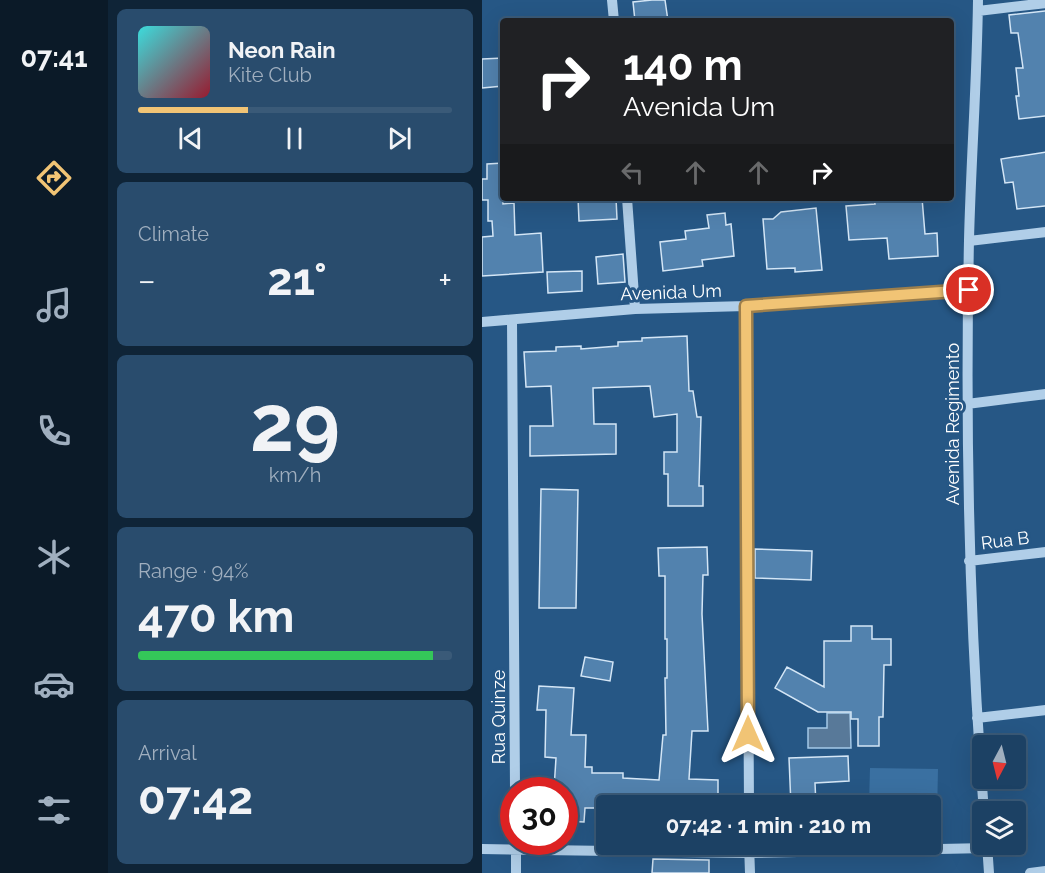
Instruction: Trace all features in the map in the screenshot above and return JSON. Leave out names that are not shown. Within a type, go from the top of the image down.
[{"type":"street","points":[[612,0],[614,18]]},
{"type":"street","points":[[978,6],[1046,3]]},
{"type":"street","name":"Avenida Regimento","points":[[978,6],[969,241],[967,404],[969,561],[983,801]]},
{"type":"street","points":[[627,201],[635,309]]},
{"type":"street","points":[[969,241],[1046,232]]},
{"type":"street","name":"Avenida Um","points":[[482,322],[635,309],[746,306],[969,290]]},
{"type":"street","points":[[746,306],[749,795]]},
{"type":"street","name":"Rua Quinze","points":[[512,320],[515,777]]},
{"type":"street","points":[[967,404],[1046,394]]},
{"type":"street","name":"Rua B","points":[[969,561],[1046,552]]},
{"type":"street","points":[[977,718],[1046,710]]},
{"type":"street","points":[[941,847],[972,846]]},
{"type":"street","points":[[482,849],[500,847]]},
{"type":"street","points":[[578,847],[596,847]]},
{"type":"street","points":[[516,855],[516,873]]},
{"type":"street","points":[[749,855],[750,873]]},
{"type":"street","points":[[988,855],[989,873]]},
{"type":"street","points":[[1030,873],[1046,871]]},
{"type":"shaded area","points":[[827,713],[850,713],[851,748],[808,748],[808,728],[827,728]]},
{"type":"shaded area","points":[[870,768],[938,769],[937,795],[869,795]]},
{"type":"building","points":[[665,0],[668,18],[635,18],[633,2]]},
{"type":"building","points":[[1046,11],[1046,116],[1019,119],[1016,68],[1023,68],[1018,33],[1011,33],[1009,15]]},
{"type":"building","points":[[500,58],[500,86],[482,88],[482,59]]},
{"type":"building","points":[[1046,152],[1046,206],[1017,209],[1013,182],[1005,183],[1001,159]]},
{"type":"building","points":[[500,163],[500,201],[503,201],[503,204],[514,203],[515,235],[541,233],[543,272],[482,276],[482,237],[493,236],[492,221],[488,221],[488,200],[482,200],[482,179],[487,179],[487,164]]},
{"type":"building","points":[[578,201],[616,201],[617,219],[579,221]]},
{"type":"building","points":[[874,201],[922,201],[925,234],[937,233],[938,256],[889,259],[887,238],[849,240],[846,206],[875,204]]},
{"type":"building","points":[[816,208],[822,270],[795,272],[795,268],[767,269],[763,219],[773,219],[781,212]]},
{"type":"building","points":[[725,213],[726,225],[731,224],[734,256],[702,260],[703,266],[663,271],[660,242],[686,239],[685,231],[709,228],[707,215]]},
{"type":"building","points":[[623,254],[625,282],[598,284],[596,257]]},
{"type":"building","points":[[582,271],[582,291],[548,293],[547,272]]},
{"type":"building","points":[[687,336],[689,391],[693,391],[697,417],[701,417],[699,486],[703,486],[703,506],[668,506],[668,474],[664,474],[664,452],[677,452],[677,414],[654,417],[650,386],[593,388],[594,424],[616,424],[616,454],[530,456],[530,426],[553,426],[551,386],[526,387],[524,352],[556,351],[556,347],[581,346],[581,349],[618,346],[618,342],[642,341],[642,338]]},
{"type":"building","points":[[541,489],[578,490],[576,608],[539,608]]},
{"type":"building","points":[[707,547],[708,575],[703,575],[702,614],[708,731],[692,731],[689,779],[718,780],[718,795],[596,795],[596,808],[585,808],[584,822],[578,822],[578,777],[555,777],[556,758],[545,757],[546,710],[537,710],[539,686],[574,688],[571,735],[586,735],[585,767],[592,767],[592,773],[623,773],[623,778],[659,780],[663,735],[666,735],[667,639],[665,639],[665,576],[659,576],[658,548]]},
{"type":"building","points":[[755,549],[812,551],[811,580],[755,578]]},
{"type":"building","points":[[851,626],[872,626],[872,639],[891,639],[891,665],[884,665],[883,717],[879,717],[879,746],[858,746],[858,719],[851,719],[851,712],[818,712],[775,688],[787,667],[824,687],[824,641],[851,641]]},
{"type":"building","points":[[585,657],[613,662],[610,681],[581,676]]},
{"type":"building","points":[[848,756],[849,781],[815,783],[816,795],[791,795],[789,758]]},
{"type":"building","points":[[653,859],[709,860],[709,873],[652,873]]},
{"type":"route","points":[[748,734],[746,306],[969,290]]}]
